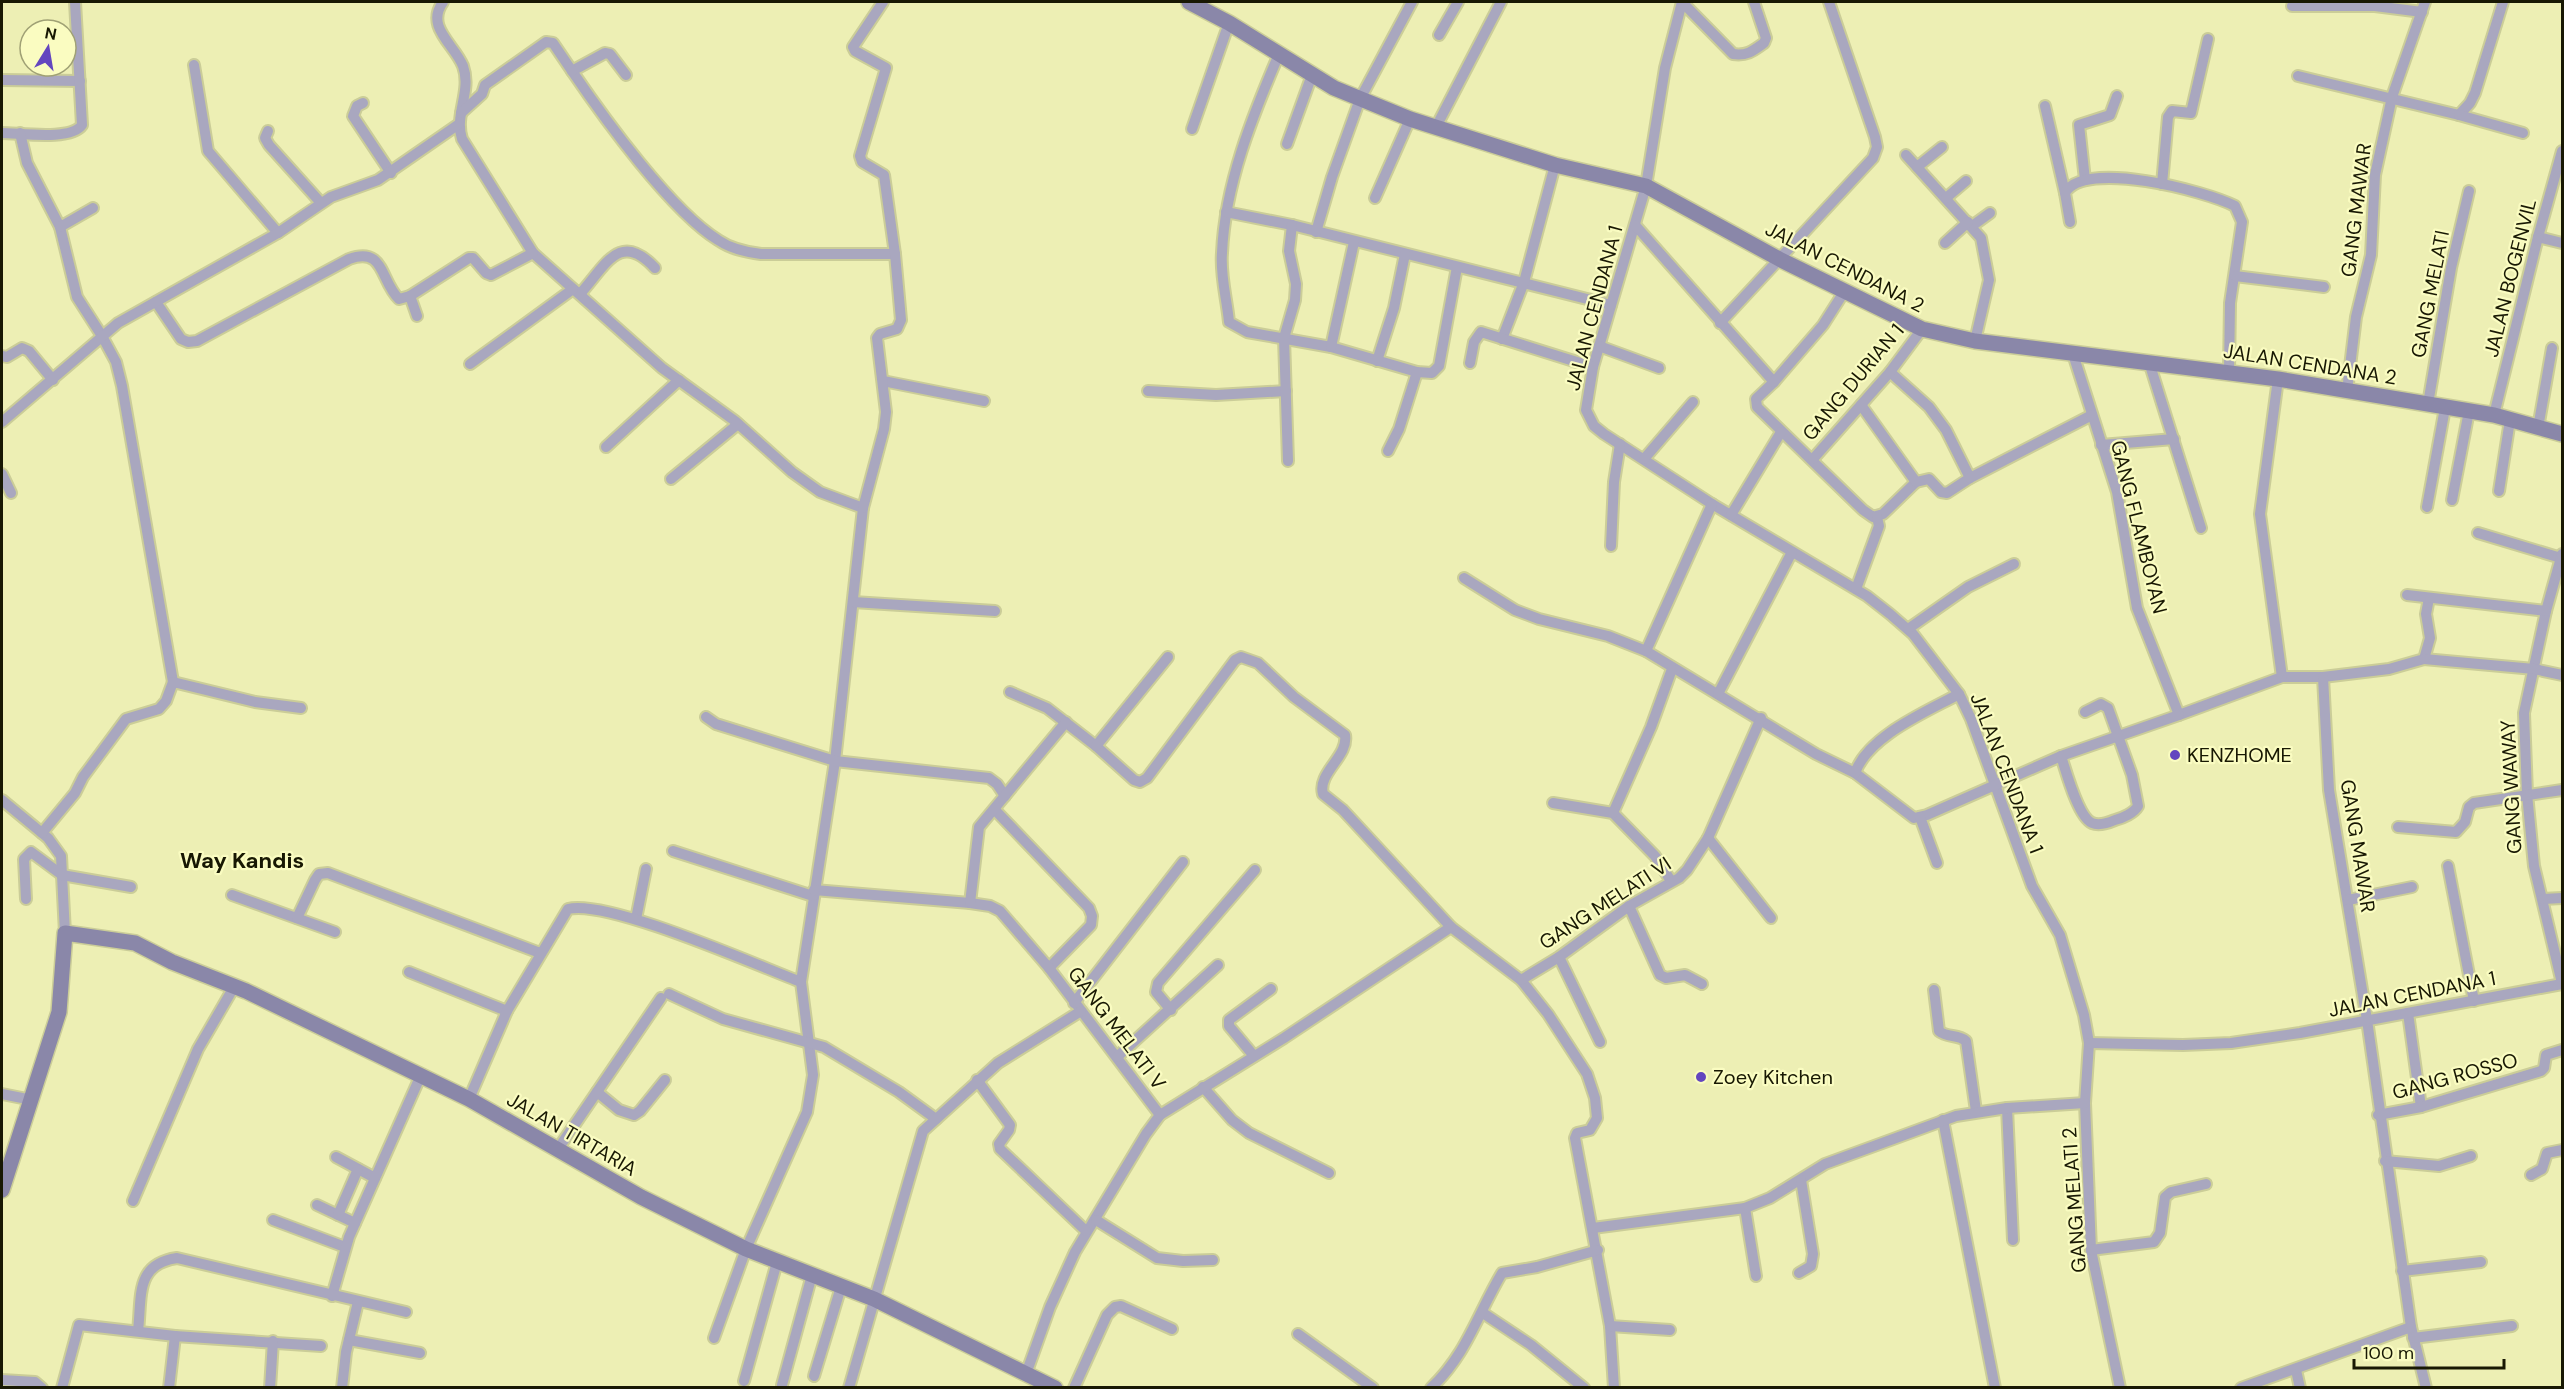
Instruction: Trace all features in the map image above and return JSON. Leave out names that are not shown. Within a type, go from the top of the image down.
[{"type":"street","points":[[2,133],[64,135],[79,129],[83,120],[75,2]]},
{"type":"street","points":[[443,2],[437,9],[437,25],[462,64],[465,73],[466,87],[460,118],[462,139],[477,168],[533,253],[679,380],[738,424],[792,472],[820,492],[863,508]]},
{"type":"street","points":[[714,1338],[746,1249],[807,1112],[813,1075],[811,1044],[801,982],[836,761],[863,508],[884,429],[883,381],[877,338],[880,334],[897,329],[901,320],[884,175],[862,162],[860,156],[886,68],[855,51],[853,47],[883,2]]},
{"type":"street","name":"JALAN CENDANA 2","points":[[1189,2],[1229,23],[1334,88],[1410,119],[1555,165],[1646,186],[1781,260],[1922,329],[1975,341],[2278,378],[2494,415],[2562,434]]},
{"type":"street","points":[[1316,232],[1332,177],[1360,99],[1412,2]]},
{"type":"street","points":[[1439,35],[1458,2]]},
{"type":"street","points":[[1436,127],[1501,2]]},
{"type":"street","points":[[1682,2],[1733,54],[1741,55],[1756,49],[1764,43],[1766,38],[1754,2]]},
{"type":"street","name":"JALAN CENDANA 1","points":[[1682,2],[1665,68],[1646,186],[1593,367],[1586,410],[1588,417],[1594,426],[1620,444],[1712,504],[1856,589],[1908,629],[1959,694],[1971,718],[2032,886],[2060,935],[2076,984],[2089,1043],[2182,1045],[2231,1043],[2408,1013],[2562,983]]},
{"type":"street","points":[[1720,323],[1868,164],[1877,147],[1829,2]]},
{"type":"street","points":[[2459,115],[2470,103],[2475,93],[2501,2]]},
{"type":"street","points":[[2292,6],[2423,7]]},
{"type":"street","name":"GANG MAWAR","points":[[2347,391],[2356,317],[2371,255],[2375,175],[2392,98],[2423,7]]},
{"type":"street","points":[[1192,129],[1210,69],[1229,23]]},
{"type":"street","points":[[2162,184],[2168,117],[2172,111],[2191,113],[2208,39]]},
{"type":"street","points":[[2,422],[102,336],[156,302],[278,233],[331,197],[355,191],[391,172],[460,118],[482,94],[485,85],[546,42],[553,44],[661,186],[717,240],[739,251],[761,254],[895,254]]},
{"type":"street","points":[[572,71],[605,53],[610,54],[626,75]]},
{"type":"street","points":[[1279,54],[1258,102],[1229,194],[1221,255],[1229,322],[1247,332],[1331,347],[1417,372],[1432,374],[1439,366],[1457,267]]},
{"type":"street","points":[[194,65],[208,151],[278,233]]},
{"type":"street","points":[[1287,144],[1312,75]]},
{"type":"street","points":[[2298,76],[2523,133]]},
{"type":"street","points":[[2,80],[80,81]]},
{"type":"street","points":[[2085,180],[2078,129],[2083,122],[2110,115],[2117,96]]},
{"type":"street","points":[[363,103],[357,106],[353,116],[391,172]]},
{"type":"street","points":[[2045,106],[2070,222]]},
{"type":"street","points":[[1375,198],[1410,119]]},
{"type":"street","points":[[268,131],[265,138],[269,145],[321,203]]},
{"type":"street","points":[[20,133],[27,163],[60,228],[76,297],[116,362],[173,682],[166,701],[159,709],[126,719],[83,777],[75,793],[42,833]]},
{"type":"street","points":[[1917,167],[1942,147]]},
{"type":"street","name":"JALAN BOGENVIL","points":[[2494,415],[2562,151]]},
{"type":"street","points":[[1906,155],[1981,238],[1989,280],[1975,341]]},
{"type":"street","points":[[1502,339],[1524,282],[1555,165]]},
{"type":"street","points":[[2064,193],[2072,184],[2085,180],[2125,179],[2162,184],[2235,206],[2242,222],[2230,303],[2229,372]]},
{"type":"street","points":[[1947,198],[1966,181]]},
{"type":"street","name":"GANG MELATI","points":[[2428,404],[2451,268],[2469,191]]},
{"type":"street","points":[[60,228],[93,208]]},
{"type":"street","points":[[1226,212],[1292,225],[1611,305]]},
{"type":"street","points":[[1945,243],[1970,224],[1990,213]]},
{"type":"street","points":[[1288,461],[1284,338],[1295,300],[1296,284],[1288,251],[1292,225]]},
{"type":"street","points":[[1635,225],[1774,382]]},
{"type":"street","points":[[2538,237],[2562,243]]},
{"type":"street","points":[[1331,347],[1354,242]]},
{"type":"street","points":[[470,364],[577,291],[626,249],[632,249],[655,268]]},
{"type":"street","points":[[156,302],[181,339],[188,342],[197,341],[349,260],[365,256],[376,261],[393,293],[399,299],[410,296],[469,258],[473,258],[491,275],[533,253]]},
{"type":"street","points":[[1377,361],[1394,308],[1405,254]]},
{"type":"street","points":[[2235,276],[2324,287]]},
{"type":"street","points":[[1844,292],[1823,325],[1755,404],[1863,510],[1877,517]]},
{"type":"street","points":[[410,296],[417,316]]},
{"type":"street","name":"GANG DURIAN 1","points":[[1812,459],[1890,372],[1922,329]]},
{"type":"street","points":[[1470,363],[1477,335],[1481,332],[1593,367]]},
{"type":"street","points":[[1599,346],[1659,368]]},
{"type":"street","points":[[2,356],[7,357],[22,348],[29,351],[53,380]]},
{"type":"street","points":[[2538,428],[2552,348]]},
{"type":"street","name":"GANG FLAMBOYAN","points":[[2073,354],[2102,445],[2126,532],[2138,608],[2179,715]]},
{"type":"street","points":[[2149,362],[2201,528]]},
{"type":"street","points":[[1388,450],[1399,429],[1417,372]]},
{"type":"street","points":[[1890,372],[1929,408],[1946,430],[1970,478]]},
{"type":"street","points":[[2278,378],[2260,514],[2282,677]]},
{"type":"street","points":[[606,447],[679,380]]},
{"type":"street","points":[[883,381],[984,401]]},
{"type":"street","points":[[1148,391],[1216,395],[1287,391]]},
{"type":"street","points":[[1644,459],[1693,402]]},
{"type":"street","points":[[1861,405],[1916,482]]},
{"type":"street","points":[[2427,507],[2445,408]]},
{"type":"street","points":[[2452,500],[2469,411]]},
{"type":"street","points":[[1877,517],[1916,482],[1929,479],[1941,492],[1947,493],[1970,478],[2092,415]]},
{"type":"street","points":[[2499,491],[2510,420]]},
{"type":"street","points":[[671,479],[738,424]]},
{"type":"street","points":[[1731,515],[1781,432]]},
{"type":"street","points":[[2102,445],[2174,439]]},
{"type":"street","points":[[1611,546],[1614,482],[1620,444]]},
{"type":"street","points":[[2,474],[11,493]]},
{"type":"street","points":[[1646,651],[1712,504]]},
{"type":"street","points":[[1856,589],[1879,526],[1877,517]]},
{"type":"street","points":[[2478,533],[2562,556]]},
{"type":"street","points":[[1718,694],[1792,552]]},
{"type":"street","name":"GANG WAWAY","points":[[2562,556],[2546,611],[2524,713],[2527,794],[2534,866],[2562,983]]},
{"type":"street","points":[[1908,629],[1968,587],[2014,564]]},
{"type":"street","points":[[1464,578],[1515,610],[1539,619],[1608,636],[1646,651],[1672,669],[1761,718],[1816,754],[1855,773],[1907,814],[1920,817],[2061,756],[2120,737],[2282,677],[2323,677],[2389,669],[2424,659],[2534,669],[2562,675]]},
{"type":"street","points":[[2407,595],[2546,611]]},
{"type":"street","points":[[2424,659],[2430,638],[2426,614],[2429,598]]},
{"type":"street","points":[[853,602],[995,611]]},
{"type":"street","points":[[1096,746],[1168,657]]},
{"type":"street","points":[[1010,692],[1047,708],[1096,746],[1134,780],[1145,781],[1235,660],[1246,658],[1258,663],[1294,697],[1345,735],[1342,750],[1323,783],[1323,794],[1343,810],[1451,927],[1521,980],[1548,1014],[1587,1074],[1596,1098],[1594,1126],[1576,1133],[1575,1138],[1598,1250],[1610,1326],[1614,1388]]},
{"type":"street","points":[[1613,813],[1655,718],[1672,669]]},
{"type":"street","name":"GANG MAWAR","points":[[2323,677],[2329,790],[2367,1020],[2378,1115],[2402,1271],[2412,1332],[2426,1388]]},
{"type":"street","points":[[173,682],[255,702],[302,708]]},
{"type":"street","points":[[1855,773],[1859,762],[1876,744],[1959,694]]},
{"type":"street","points":[[2061,756],[2084,815],[2092,823],[2101,824],[2118,820],[2138,806],[2132,775],[2120,737],[2105,705],[2085,712]]},
{"type":"street","points":[[706,717],[716,724],[836,761],[989,778],[997,784],[1005,796]]},
{"type":"street","name":"GANG MELATI VI","points":[[1521,980],[1559,957],[1629,906],[1687,870],[1708,838],[1761,718]]},
{"type":"street","points":[[970,903],[976,837],[979,827],[1066,722]]},
{"type":"street","points":[[2398,827],[2456,832],[2465,822],[2471,805],[2562,790]]},
{"type":"street","points":[[2,800],[55,845],[61,856],[65,933],[59,1012],[2,1190]]},
{"type":"street","points":[[1553,803],[1613,813],[1655,856],[1671,881]]},
{"type":"street","points":[[995,810],[1089,908],[1092,916],[1091,925],[1049,968]]},
{"type":"street","points":[[1920,817],[1936,863]]},
{"type":"street","points":[[1708,838],[1771,918]]},
{"type":"street","name":"GANG MELATI V","points":[[673,851],[814,893],[970,903],[990,906],[1000,911],[1049,968],[1160,1115],[1146,1134],[1096,1220],[1086,1231],[1050,1307],[1026,1374]]},
{"type":"street","points":[[26,899],[24,859],[28,853],[36,854],[63,875],[131,887]]},
{"type":"street","points":[[849,1388],[923,1131],[998,1063],[1078,1007],[1183,862]]},
{"type":"street","points":[[2448,866],[2474,1001]]},
{"type":"street","points":[[636,919],[646,869]]},
{"type":"street","points":[[1171,1010],[1156,992],[1158,983],[1255,870]]},
{"type":"street","points":[[297,918],[319,874],[328,873],[540,953]]},
{"type":"street","points":[[2348,900],[2412,887]]},
{"type":"street","points":[[232,895],[335,932]]},
{"type":"street","points":[[2543,899],[2562,897]]},
{"type":"street","points":[[469,1099],[507,1011],[568,909],[578,906],[636,919],[801,982]]},
{"type":"street","points":[[1629,906],[1660,975],[1666,978],[1681,974],[1702,984]]},
{"type":"street","points":[[1160,1115],[1451,927]]},
{"type":"street","name":"JALAN TIRTARIA","points":[[65,933],[135,943],[172,963],[234,987],[469,1099],[640,1197],[746,1249],[874,1299],[1055,1388]]},
{"type":"street","points":[[1559,957],[1600,1042]]},
{"type":"street","points":[[1116,1058],[1218,965]]},
{"type":"street","points":[[409,972],[507,1011]]},
{"type":"street","points":[[133,1201],[198,1049],[234,987]]},
{"type":"street","points":[[1254,1056],[1229,1026],[1229,1020],[1271,989]]},
{"type":"street","points":[[1934,990],[1939,1031],[1944,1035],[1961,1037],[1966,1041],[1976,1111]]},
{"type":"street","points":[[558,1149],[665,996],[723,1019],[824,1047],[858,1066],[936,1119]]},
{"type":"street","points":[[2408,1013],[2421,1107]]},
{"type":"street","name":"GANG MELATI 2","points":[[2089,1043],[2085,1103],[2091,1250],[2120,1388]]},
{"type":"street","name":"GANG ROSSO","points":[[2378,1115],[2421,1107],[2541,1071],[2544,1068],[2546,1055],[2562,1050]]},
{"type":"street","points":[[332,1296],[345,1247],[422,1075]]},
{"type":"street","points":[[597,1092],[619,1110],[634,1116],[665,1080]]},
{"type":"street","points":[[977,1080],[1010,1125],[999,1144],[1000,1149],[1086,1231]]},
{"type":"street","points":[[1203,1087],[1232,1120],[1250,1133],[1329,1173]]},
{"type":"street","points":[[2,1094],[32,1100]]},
{"type":"street","points":[[1593,1228],[1745,1208],[1770,1198],[1826,1164],[1943,1120],[1976,1111],[2085,1103]]},
{"type":"street","points":[[2007,1107],[2013,1240]]},
{"type":"street","points":[[1943,1120],[1995,1388]]},
{"type":"street","points":[[2531,1175],[2542,1169],[2547,1153],[2562,1150]]},
{"type":"street","points":[[2385,1161],[2439,1167],[2471,1156]]},
{"type":"street","points":[[336,1157],[375,1178]]},
{"type":"street","points":[[338,1215],[358,1168]]},
{"type":"street","points":[[1799,1273],[1811,1266],[1813,1254],[1801,1180]]},
{"type":"street","points":[[2091,1250],[2154,1242],[2160,1233],[2165,1197],[2171,1192],[2206,1184]]},
{"type":"street","points":[[317,1205],[355,1223]]},
{"type":"street","points":[[1745,1208],[1756,1276]]},
{"type":"street","points":[[273,1220],[345,1247]]},
{"type":"street","points":[[1096,1220],[1157,1258],[1183,1262],[1213,1260]]},
{"type":"street","points":[[1431,1388],[1470,1339],[1488,1297],[1502,1273],[1537,1267],[1598,1250]]},
{"type":"street","points":[[138,1330],[144,1277],[161,1261],[177,1258],[406,1312]]},
{"type":"street","points":[[744,1381],[777,1262]]},
{"type":"street","points":[[2402,1271],[2481,1262]]},
{"type":"street","points":[[782,1385],[812,1275]]},
{"type":"street","points":[[814,1376],[841,1287]]},
{"type":"street","points":[[342,1388],[349,1340],[358,1302]]},
{"type":"street","points":[[1074,1388],[1107,1315],[1115,1307],[1121,1306],[1172,1329]]},
{"type":"street","points":[[1483,1313],[1531,1345],[1584,1388]]},
{"type":"street","points":[[62,1388],[76,1330],[80,1325],[175,1336],[321,1346]]},
{"type":"street","points":[[1610,1326],[1670,1330]]},
{"type":"street","points":[[2241,1388],[2412,1332],[2512,1326]]},
{"type":"street","points":[[1298,1334],[1373,1388]]},
{"type":"street","points":[[169,1388],[175,1336]]},
{"type":"street","points":[[349,1340],[420,1353]]},
{"type":"street","points":[[270,1388],[273,1341]]},
{"type":"street","points":[[2296,1370],[2300,1388]]},
{"type":"street","points":[[2,1381],[31,1381],[42,1388]]},
{"type":"place","name":"KENZHOME","points":[[2175,755]]},
{"type":"place","name":"Zoey Kitchen","points":[[1701,1077]]},
{"type":"district","name":"Way Kandis","points":[[242,860]]}]
